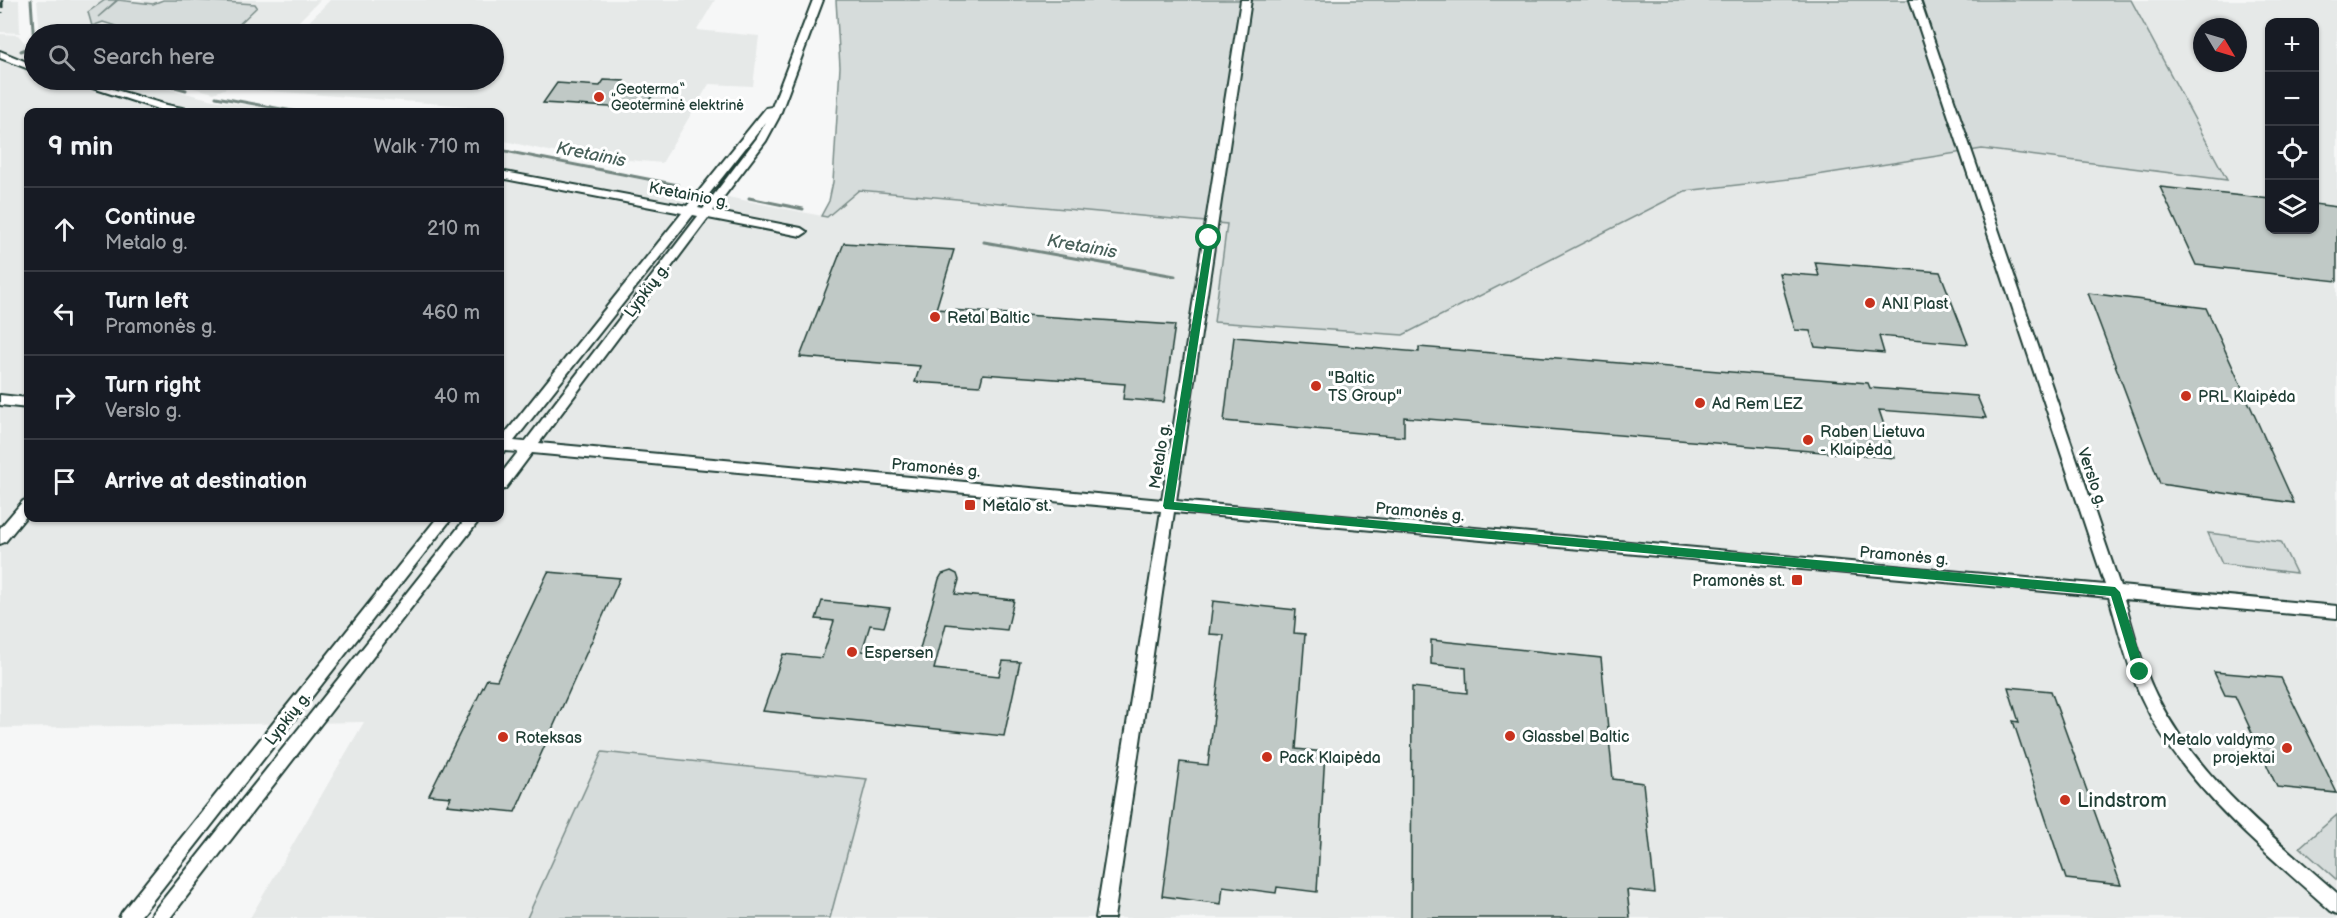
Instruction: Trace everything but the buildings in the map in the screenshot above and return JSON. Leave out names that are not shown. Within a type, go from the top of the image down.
[{"type":"street","name":"Lypkių g.","points":[[504,480],[762,139],[774,117],[818,0]]},
{"type":"street","name":"Metalo g.","points":[[1105,918],[1246,0]]},
{"type":"street","name":"Verslo g.","points":[[1915,0],[2150,699],[2193,766],[2232,811],[2337,905]]},
{"type":"street","points":[[0,54],[24,64]]},
{"type":"street","points":[[106,90],[165,108]]},
{"type":"street","name":"Lypkių g.","points":[[504,442],[766,117],[783,90]]},
{"type":"street","name":"Kretainio g.","points":[[504,175],[801,232]]},
{"type":"street","points":[[0,400],[24,403]]},
{"type":"street","name":"Pramonės g.","points":[[504,447],[2337,612]]},
{"type":"street","points":[[0,538],[24,510]]},
{"type":"street","name":"Lypkių g.","points":[[128,918],[442,522]]},
{"type":"street","name":"Lypkių g.","points":[[159,918],[471,522]]},
{"type":"shaded area","points":[[0,0],[19,0],[20,33],[0,32]]},
{"type":"shaded area","points":[[37,0],[320,0],[296,24],[39,24]]},
{"type":"shaded area","points":[[105,0],[117,0],[98,17],[118,0],[153,4],[163,0],[192,0],[255,4],[257,7],[239,24],[110,24],[103,22],[91,24],[88,12]]},
{"type":"shaded area","points":[[330,0],[715,0],[697,30],[759,36],[753,86],[709,84],[662,163],[562,154],[504,141],[504,108],[467,108],[468,106],[256,90],[504,90],[504,24],[307,24]]},
{"type":"shaded area","points":[[836,0],[2131,0],[2227,180],[1982,149],[1798,178],[1685,191],[1403,335],[1214,322],[1227,224],[859,190],[827,217],[821,216],[829,201],[833,182],[840,67]]},
{"type":"shaded area","points":[[2131,0],[2337,0],[2337,815],[2301,847],[2337,880],[2337,918],[830,918],[867,779],[602,752],[527,918],[250,918],[364,722],[0,728],[0,34],[18,35],[24,42],[24,90],[174,90],[213,100],[267,108],[24,108],[24,522],[504,522],[504,152],[827,217],[859,190],[1228,224],[1650,207],[1685,191],[1798,178],[1982,149],[2226,180]]},
{"type":"shaded area","points":[[202,90],[222,90],[214,93]]},
{"type":"shaded area","points":[[2208,533],[2281,542],[2296,573],[2222,564]]},
{"type":"shaded area","points":[[602,752],[867,779],[830,918],[527,918]]},
{"type":"shaded area","points":[[2337,815],[2337,880],[2300,847]]},
{"type":"waterway","name":"Kretainis","points":[[31,0],[33,24]]},
{"type":"waterway","name":"Kretainis","points":[[216,97],[276,108]]},
{"type":"waterway","name":"Kretainis","points":[[504,151],[678,185]]},
{"type":"waterway","name":"Kretainis","points":[[749,198],[803,209]]},
{"type":"waterway","name":"Kretainis","points":[[984,242],[1175,276]]},
{"type":"railway","points":[[2,0],[2,13]]},
{"type":"place","name":"„Geoterma“ Geoterminė elektrinė","points":[[599,97]]},
{"type":"place","name":"ANI Plast","points":[[1870,303]]},
{"type":"place","name":"Retal Baltic","points":[[935,317]]},
{"type":"place","name":"\"Baltic TS Group\"","points":[[1316,386]]},
{"type":"place","name":"PRL Klaipėda","points":[[2186,396]]},
{"type":"place","name":"Ad Rem LEZ","points":[[1700,403]]},
{"type":"place","name":"Raben Lietuva - Klaipėda","points":[[1808,440]]},
{"type":"place","name":"Metalo st.","points":[[970,505]]},
{"type":"place","name":"Pramonės st.","points":[[1797,580]]},
{"type":"place","name":"Espersen","points":[[852,652]]},
{"type":"place","name":"Glassbel Baltic","points":[[1510,736]]},
{"type":"place","name":"Roteksas","points":[[503,737]]},
{"type":"place","name":"Metalo valdymo projektai","points":[[2287,748]]},
{"type":"place","name":"Pack Klaipėda","points":[[1267,757]]},
{"type":"place","name":"Lindstrom","points":[[2065,800]]},
{"type":"route","points":[[1209,238],[1168,506],[2115,592],[2140,672]]}]
